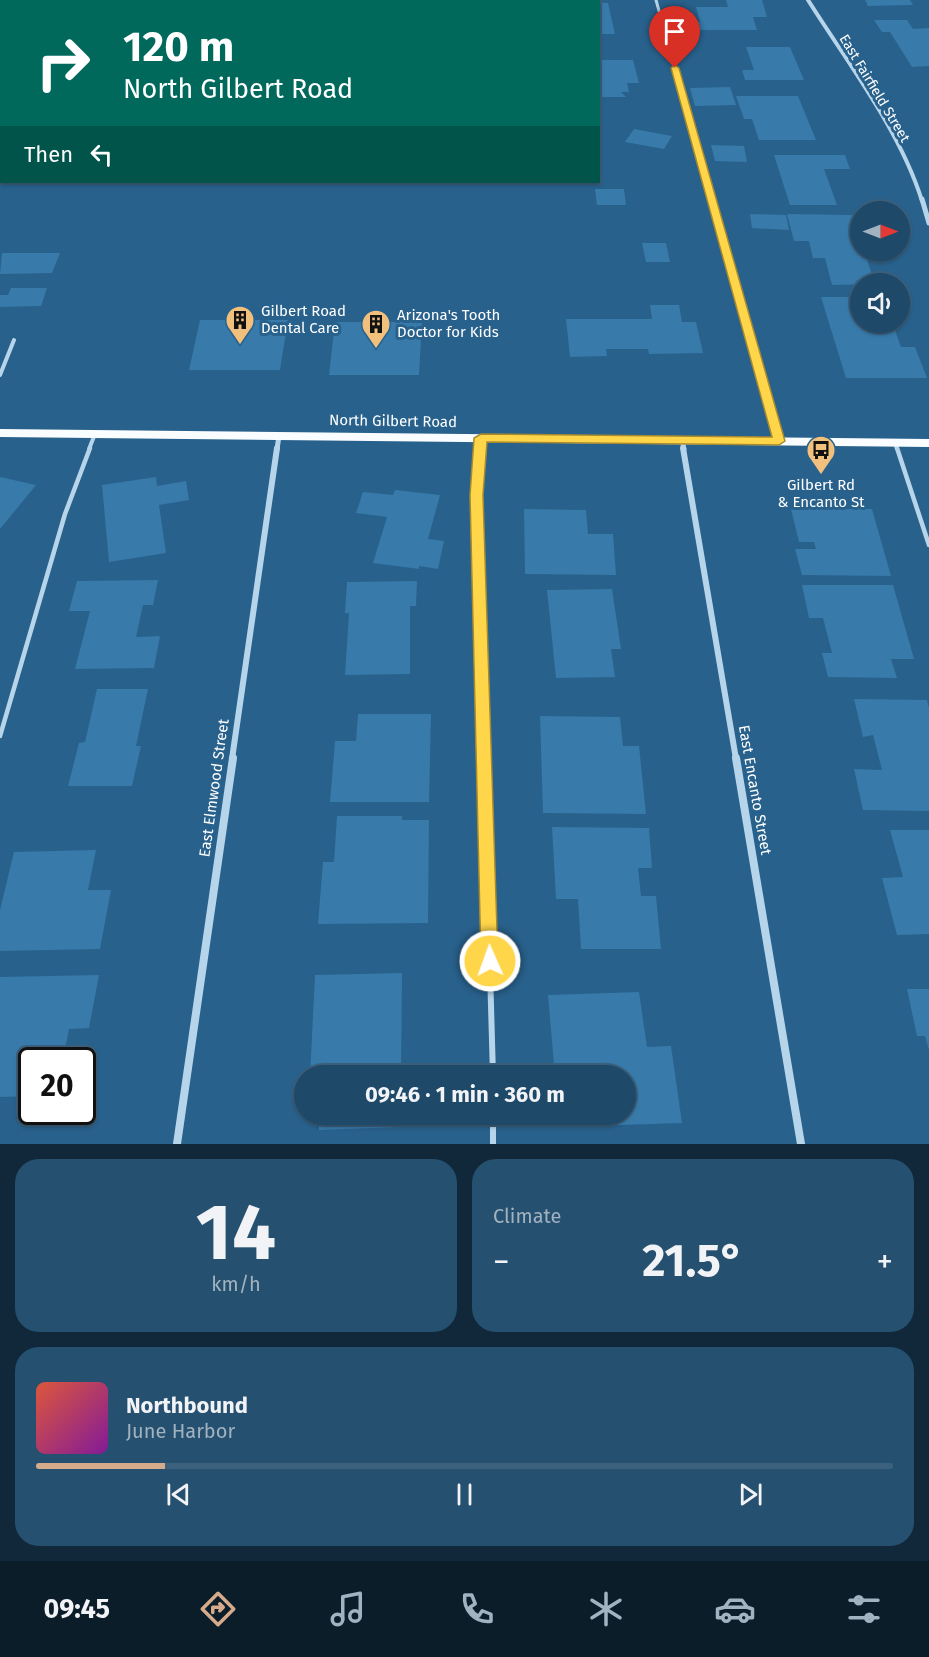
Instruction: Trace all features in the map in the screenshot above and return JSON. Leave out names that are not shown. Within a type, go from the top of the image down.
[{"type":"main road","name":"North Gilbert Road","points":[[0,433],[929,443]]},
{"type":"street","name":"East Fairfield Street","points":[[808,0],[886,123],[916,181],[929,223]]},
{"type":"street","name":"East Elmwood Street","points":[[177,1144],[279,436]]},
{"type":"street","name":"East Encanto Street","points":[[682,440],[801,1144]]},
{"type":"lane","points":[[656,0],[779,441]]},
{"type":"lane","points":[[0,375],[14,340]]},
{"type":"lane","points":[[0,736],[65,514],[95,434]]},
{"type":"lane","points":[[481,438],[477,495],[493,1065]]},
{"type":"lane","points":[[895,442],[929,545]]},
{"type":"lane","points":[[493,1125],[493,1144]]},
{"type":"building","points":[[726,0],[762,0],[767,17],[753,17],[757,30],[697,30],[695,22],[700,22],[696,7],[728,7]]},
{"type":"building","points":[[865,0],[910,0],[913,5],[868,6]]},
{"type":"building","points":[[600,3],[608,3],[615,34],[600,34]]},
{"type":"building","points":[[874,20],[907,20],[913,29],[929,28],[929,66],[912,67],[890,32],[882,32]]},
{"type":"building","points":[[746,47],[790,47],[804,80],[745,80],[742,70],[754,70]]},
{"type":"building","points":[[600,60],[633,60],[639,83],[627,83],[629,92],[621,92],[626,97],[600,97]]},
{"type":"building","points":[[730,87],[736,105],[695,106],[690,88]]},
{"type":"building","points":[[736,96],[798,96],[816,140],[759,140],[752,119],[744,119]]},
{"type":"building","points":[[634,129],[672,136],[664,149],[625,142]]},
{"type":"building","points":[[711,145],[744,146],[747,162],[715,161]]},
{"type":"building","points":[[774,155],[845,155],[850,169],[824,169],[837,205],[790,205]]},
{"type":"building","points":[[506,183],[568,183],[569,185]]},
{"type":"building","points":[[595,189],[624,189],[626,205],[597,205]]},
{"type":"building","points":[[750,214],[786,215],[789,230],[752,228]]},
{"type":"building","points":[[787,214],[850,215],[850,261],[868,261],[871,273],[850,273],[850,285],[832,285],[825,258],[813,258],[809,241],[794,241]]},
{"type":"building","points":[[642,243],[666,243],[670,262],[646,262]]},
{"type":"building","points":[[2,253],[60,253],[52,273],[0,274]]},
{"type":"building","points":[[11,288],[47,288],[41,306],[0,307],[0,295],[8,295]]},
{"type":"building","points":[[821,297],[850,297],[850,333],[896,333],[901,347],[915,347],[927,378],[846,378]]},
{"type":"building","points":[[650,305],[679,305],[682,322],[696,322],[703,353],[649,354],[648,349],[606,349],[607,356],[570,357],[566,319],[652,319]]},
{"type":"building","name":"Gilbert Road Dental Care","points":[[200,320],[288,320],[280,370],[189,370]]},
{"type":"building","name":"Arizona's Tooth Doctor for Kids","points":[[335,322],[422,322],[419,375],[329,375]]},
{"type":"building","points":[[0,477],[36,485],[0,529]]},
{"type":"building","points":[[156,477],[157,486],[186,481],[189,500],[159,505],[166,553],[109,562],[102,485]]},
{"type":"building","points":[[395,490],[440,495],[428,539],[444,541],[438,569],[373,563],[387,517],[356,513],[363,492],[393,495]]},
{"type":"building","points":[[524,509],[586,510],[588,534],[613,534],[616,575],[525,574]]},
{"type":"building","points":[[791,509],[872,509],[891,576],[802,575],[795,549],[816,549],[814,542],[799,542]]},
{"type":"building","points":[[158,580],[153,605],[143,605],[136,637],[160,636],[154,668],[75,669],[90,611],[69,611],[77,581]]},
{"type":"building","points":[[417,581],[416,606],[410,606],[410,674],[345,675],[349,613],[345,613],[347,582]]},
{"type":"building","points":[[802,585],[893,585],[914,659],[891,659],[897,678],[828,677],[822,653],[832,653],[823,618],[809,618]]},
{"type":"building","points":[[612,589],[621,649],[611,649],[615,677],[556,678],[547,590]]},
{"type":"building","points":[[97,689],[148,689],[136,746],[141,746],[132,786],[68,786],[79,743],[85,742]]},
{"type":"building","points":[[854,699],[927,700],[929,708],[929,811],[863,810],[854,769],[882,770],[873,735],[863,737]]},
{"type":"building","points":[[358,714],[431,714],[429,802],[330,802],[335,741],[356,741]]},
{"type":"building","points":[[540,716],[620,717],[623,746],[639,746],[646,814],[543,813]]},
{"type":"building","points":[[337,816],[402,816],[402,820],[429,820],[428,923],[318,924],[323,862],[334,862]]},
{"type":"building","points":[[552,827],[649,828],[652,868],[638,868],[641,896],[656,896],[661,949],[581,949],[578,899],[556,899]]},
{"type":"building","points":[[890,830],[929,830],[929,934],[897,935],[882,878],[903,877]]},
{"type":"building","points":[[96,850],[88,890],[111,890],[100,949],[0,951],[0,910],[14,852]]},
{"type":"building","points":[[402,973],[401,1065],[311,1065],[315,975]]},
{"type":"building","points":[[99,975],[89,1028],[69,1029],[66,1047],[18,1047],[18,1096],[0,1097],[0,977]]},
{"type":"building","points":[[907,989],[929,989],[929,1050],[925,1036],[917,1036]]},
{"type":"building","points":[[639,992],[647,1047],[671,1046],[682,1123],[636,1124],[636,1065],[554,1065],[548,995]]},
{"type":"building","points":[[319,1125],[401,1125],[401,1127],[319,1130]]},
{"type":"building","points":[[559,1125],[620,1125],[559,1127]]},
{"type":"place","name":"Gilbert Road Dental Care","points":[[240,346]]},
{"type":"place","name":"Arizona's Tooth Doctor for Kids","points":[[376,350]]},
{"type":"place","name":"Gilbert Rd & Encanto St","points":[[821,476]]},
{"type":"route","points":[[490,961],[477,495],[481,438],[779,441],[675,68]]}]
